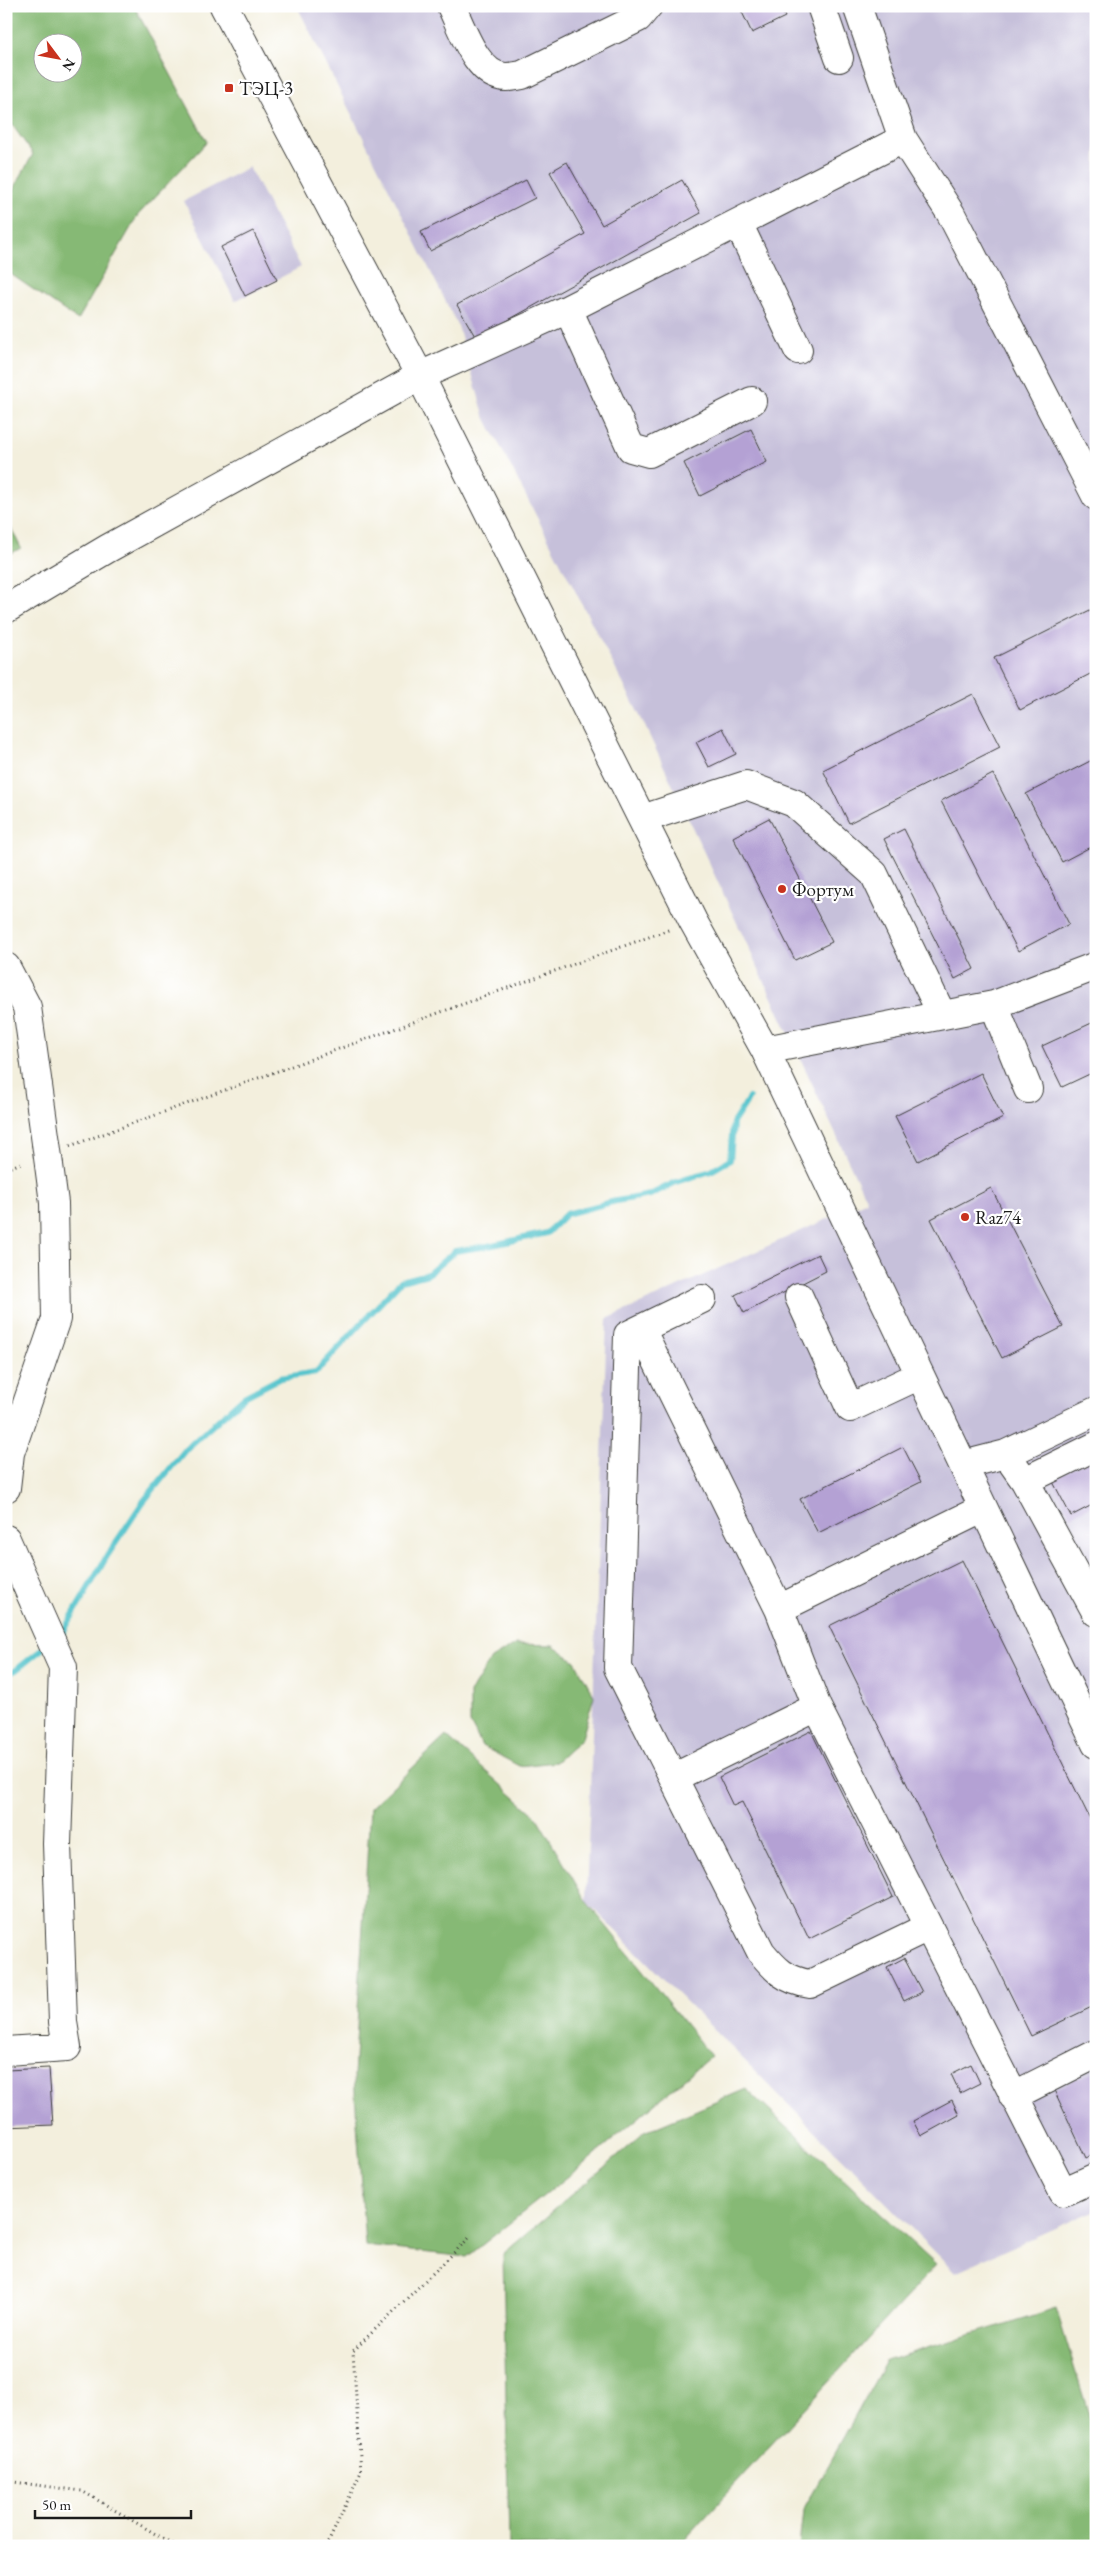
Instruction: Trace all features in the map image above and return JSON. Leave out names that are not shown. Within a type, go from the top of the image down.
[{"type":"street","points":[[224,6],[420,376],[693,922],[765,1050],[982,1509],[1096,1744]]},
{"type":"street","points":[[451,6],[477,59],[490,72],[505,78],[522,75],[638,18],[648,6]]},
{"type":"street","points":[[821,6],[839,58]]},
{"type":"street","points":[[857,6],[903,139],[951,214],[1096,496]]},
{"type":"street","points":[[6,609],[107,549],[420,376],[568,309],[903,139]]},
{"type":"street","points":[[738,223],[798,350]]},
{"type":"street","points":[[568,309],[632,448],[649,453],[752,401]]},
{"type":"street","points":[[642,819],[746,785],[794,803],[874,874],[942,1015]]},
{"type":"street","points":[[765,1050],[994,1005],[1096,966]]},
{"type":"street","points":[[6,967],[26,1007],[45,1155],[54,1203],[56,1319],[10,1453],[6,1488]]},
{"type":"street","points":[[994,1005],[1028,1089]]},
{"type":"street","points":[[798,1297],[850,1408],[920,1375]]},
{"type":"street","points":[[702,1299],[628,1335],[618,1668],[675,1777],[761,1952],[775,1969],[793,1981],[810,1984],[928,1926]]},
{"type":"street","points":[[641,1329],[779,1608],[817,1707],[1063,2192],[1096,2176]]},
{"type":"street","points":[[963,1466],[1006,1454],[1096,1411]]},
{"type":"street","points":[[1025,1482],[1096,1446]]},
{"type":"street","points":[[1006,1454],[1025,1482],[1096,1612]]},
{"type":"street","points":[[779,1608],[982,1509]]},
{"type":"street","points":[[6,1539],[63,1666],[57,1844],[64,2022],[67,2047],[6,2052]]},
{"type":"street","points":[[675,1777],[817,1707]]},
{"type":"street","points":[[1013,2096],[1096,2054]]},
{"type":"path","points":[[6,1169],[693,922]]},
{"type":"path","points":[[324,2546],[329,2541],[361,2472],[353,2351],[469,2238]]},
{"type":"path","points":[[6,2481],[82,2491],[176,2546]]},
{"type":"shaded area","points":[[297,6],[1096,6],[1096,2210],[955,2272],[586,1901],[607,1319],[867,1201],[643,722],[484,415],[458,326]]},
{"type":"shaded area","points":[[249,167],[301,267],[235,301],[184,201]]},
{"type":"green space","points":[[6,6],[134,6],[207,142],[138,215],[78,320],[6,271],[6,203],[33,154],[6,116]]},
{"type":"green space","points":[[6,518],[21,548],[6,556]]},
{"type":"green space","points":[[516,1644],[553,1645],[575,1661],[594,1696],[582,1738],[556,1762],[519,1766],[482,1746],[470,1723],[470,1693],[491,1659]]},
{"type":"green space","points":[[446,1736],[536,1816],[586,1901],[711,2056],[590,2159],[467,2257],[365,2246],[354,2076],[370,1808]]},
{"type":"green space","points":[[746,2089],[936,2265],[678,2546],[509,2546],[503,2254],[645,2132]]},
{"type":"green space","points":[[1056,2308],[1096,2439],[1096,2546],[799,2546],[803,2510],[886,2361]]},
{"type":"building","points":[[739,6],[780,6],[785,17],[752,33]]},
{"type":"building","points":[[567,162],[602,225],[682,180],[701,213],[476,338],[457,305],[585,234],[550,172]]},
{"type":"building","points":[[526,180],[535,198],[430,251],[421,232]]},
{"type":"building","points":[[253,231],[277,280],[245,296],[221,247]]},
{"type":"building","points":[[751,429],[767,462],[700,496],[684,463]]},
{"type":"building","points":[[1096,607],[1096,671],[1020,710],[994,658]]},
{"type":"building","points":[[973,694],[1000,747],[849,823],[823,770]]},
{"type":"building","points":[[723,728],[736,754],[709,767],[696,742]]},
{"type":"building","points":[[1096,758],[1096,844],[1062,862],[1026,794]]},
{"type":"building","points":[[993,774],[1069,924],[1018,951],[941,801]]},
{"type":"building","name":"Фортум","points":[[769,818],[832,942],[795,960],[733,837]]},
{"type":"building","points":[[904,829],[974,969],[955,979],[884,839]]},
{"type":"building","points":[[1096,1021],[1096,1071],[1062,1087],[1042,1046]]},
{"type":"building","points":[[981,1073],[1003,1118],[918,1161],[895,1116]]},
{"type":"building","points":[[991,1188],[1063,1327],[1002,1358],[931,1219]]},
{"type":"building","points":[[818,1254],[826,1271],[744,1313],[735,1295]]},
{"type":"building","points":[[903,1447],[921,1482],[818,1533],[800,1499]]},
{"type":"building","points":[[1096,1457],[1096,1503],[1071,1516],[1052,1480]]},
{"type":"building","points":[[962,1560],[1096,1831],[1096,2005],[1031,2036],[829,1626]]},
{"type":"building","points":[[811,1731],[893,1897],[809,1939],[742,1802],[733,1806],[719,1777]]},
{"type":"building","points":[[904,1958],[922,1992],[904,2001],[887,1967]]},
{"type":"building","points":[[971,2064],[980,2083],[960,2093],[951,2074]]},
{"type":"building","points":[[49,2068],[53,2125],[6,2127],[6,2070]]},
{"type":"building","points":[[1096,2070],[1096,2153],[1086,2158],[1054,2090]]},
{"type":"building","points":[[952,2100],[959,2115],[921,2136],[913,2121]]},
{"type":"waterway","points":[[59,1639],[107,1556],[143,1502],[186,1449],[244,1397],[280,1378],[316,1372],[401,1281],[428,1274],[455,1251],[547,1233],[566,1214],[616,1201],[650,1195],[676,1182],[711,1171],[730,1160],[733,1123],[749,1098]]},
{"type":"waterway","points":[[6,1674],[16,1670],[46,1646]]},
{"type":"place","name":"ТЭЦ-3","points":[[229,88]]},
{"type":"place","name":"Фортум","points":[[782,889]]},
{"type":"place","name":"Raz74","points":[[965,1217]]}]
